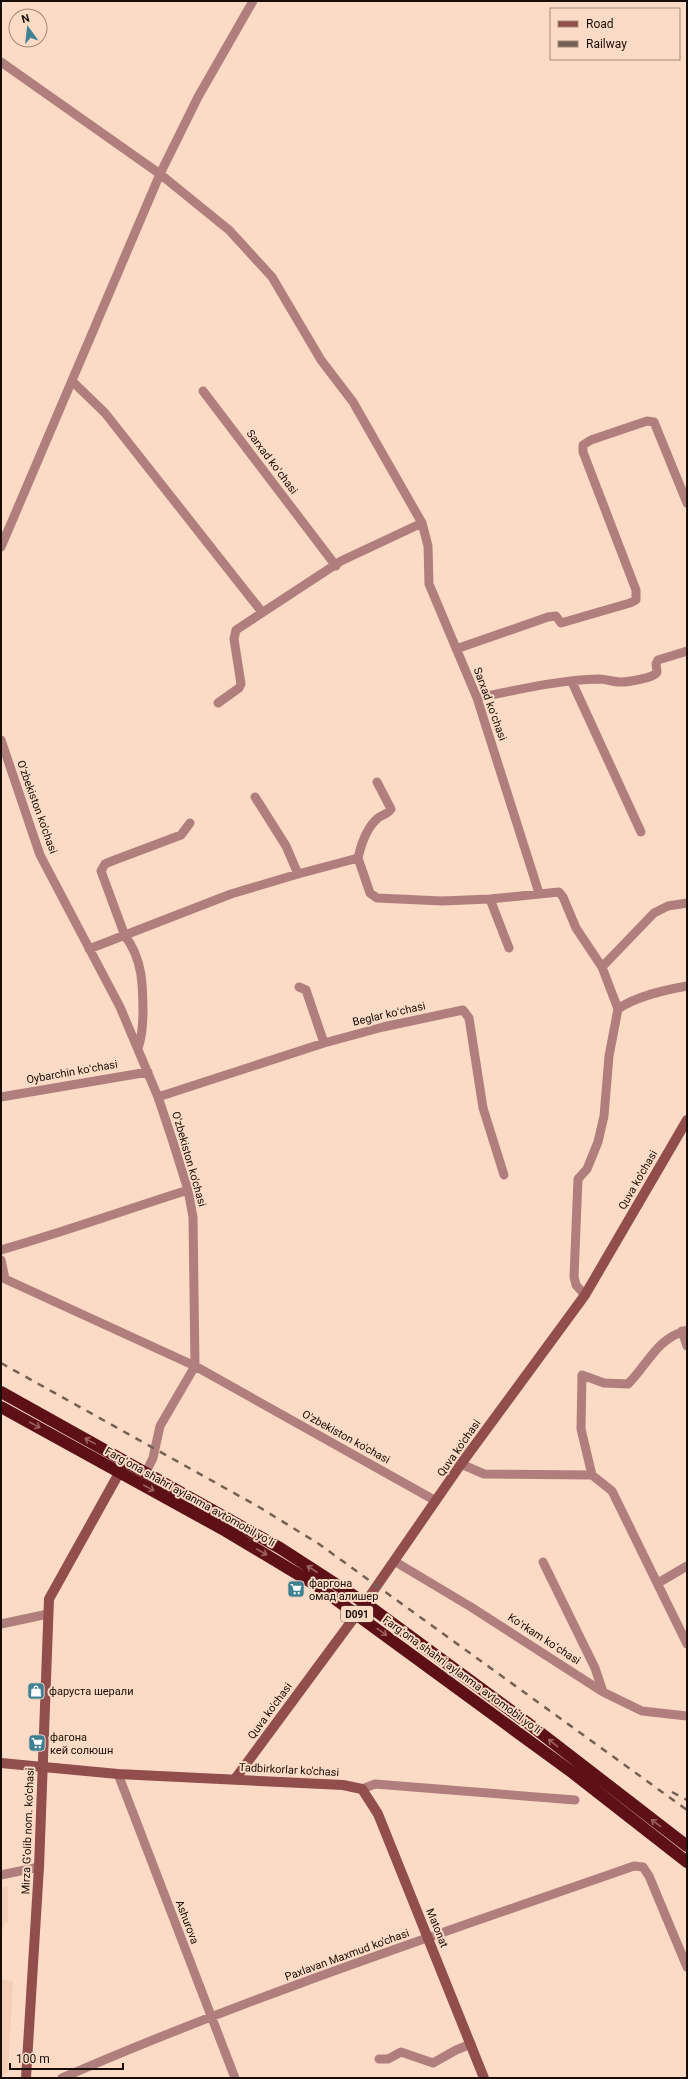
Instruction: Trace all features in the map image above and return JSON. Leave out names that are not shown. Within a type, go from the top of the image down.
[{"type":"highway","name":"Fargʻona shahri aylanma avtomobil yoʻli","points":[[1,1392],[280,1548],[365,1603],[529,1724],[687,1862]]},
{"type":"highway","name":"Fargʻona shahri aylanma avtomobil yoʻli","points":[[1,1407],[272,1558],[316,1585],[566,1768],[687,1846]]},
{"type":"main road","name":"Quva ko'chasi","points":[[235,1780],[365,1603],[461,1464],[585,1294],[687,1120]]},
{"type":"main road","name":"Mirza G‘olib nom. ko‘chasi","points":[[26,2078],[39,1867],[48,1614],[51,1596],[126,1461]]},
{"type":"main road","name":"Tadbirkorlar ko'chasi","points":[[1,1763],[118,1774],[343,1784],[362,1789]]},
{"type":"main road","name":"Matonat","points":[[362,1789],[378,1814],[484,2078]]},
{"type":"street","points":[[1,546],[160,174],[198,97],[254,1]]},
{"type":"street","name":"Sarxad koʻchasi","points":[[1,62],[160,174],[229,230],[272,277],[321,360],[353,402],[422,523],[428,546],[429,584],[477,698],[538,893]]},
{"type":"street","points":[[72,381],[105,413],[262,612]]},
{"type":"street","name":"Sarxad koʻchasi","points":[[204,391],[336,566]]},
{"type":"street","points":[[456,649],[548,617],[556,616],[561,623],[636,600],[636,590],[583,452],[583,445],[591,440],[647,421],[654,422],[687,503]]},
{"type":"street","points":[[218,703],[239,688],[241,684],[234,634],[236,630],[336,566],[341,561],[422,523]]},
{"type":"street","points":[[477,698],[521,689],[572,682],[601,679],[621,682],[654,677],[657,672],[656,664],[658,660],[687,651]]},
{"type":"street","points":[[572,682],[641,832]]},
{"type":"street","name":"O'zbekiston ko'chasi","points":[[1,740],[40,855],[120,1007],[148,1072],[158,1097],[188,1190],[193,1217],[195,1366],[436,1501]]},
{"type":"street","points":[[377,782],[391,809],[377,819],[361,846],[358,858],[369,891],[373,897],[442,901],[490,899],[555,891],[562,894],[576,928],[602,967],[618,1009],[609,1056],[604,1116],[595,1148],[586,1169],[578,1179],[576,1197],[578,1215],[574,1277],[576,1285],[585,1294]]},
{"type":"street","points":[[255,797],[286,846],[298,874]]},
{"type":"street","points":[[138,1048],[143,1033],[144,982],[131,943],[124,936],[101,876],[102,868],[112,860],[180,835],[190,823]]},
{"type":"street","points":[[89,950],[231,894],[358,858]]},
{"type":"street","points":[[490,899],[509,948]]},
{"type":"street","points":[[602,967],[654,913],[668,906],[687,903]]},
{"type":"street","points":[[618,1009],[625,1004],[687,986]]},
{"type":"street","points":[[299,987],[306,990],[324,1043]]},
{"type":"street","name":"Beglar koʻchasi","points":[[158,1097],[324,1043],[383,1027],[459,1011],[466,1012],[469,1018],[483,1108],[504,1175]]},
{"type":"street","name":"Oybarchin koʻchasi","points":[[1,1097],[148,1072]]},
{"type":"street","points":[[1,1250],[59,1233],[112,1214],[188,1190]]},
{"type":"street","points":[[1,1260],[5,1279],[195,1366],[160,1426],[153,1458],[146,1472]]},
{"type":"street","points":[[687,1346],[684,1331],[675,1333],[656,1348],[628,1384],[604,1383],[582,1375],[581,1429],[592,1475],[612,1491],[687,1644]]},
{"type":"street","points":[[461,1464],[484,1474],[592,1475]]},
{"type":"street","name":"Koʻrkam koʻchasi","points":[[394,1561],[472,1607],[603,1692],[642,1712],[687,1716]]},
{"type":"street","points":[[543,1562],[595,1668],[603,1692]]},
{"type":"street","points":[[658,1583],[687,1566]]},
{"type":"street","points":[[1,1624],[48,1614]]},
{"type":"street","name":"Ashurova","points":[[118,1774],[211,2017],[236,2078]]},
{"type":"street","name":"Tadbirkorlar ko'chasi","points":[[362,1789],[376,1784],[575,1800]]},
{"type":"street","name":"Paxlavan Maxmud ko'chasi","points":[[62,2078],[141,2044],[211,2017],[428,1938],[634,1866],[644,1867],[649,1876],[687,1967]]},
{"type":"street","points":[[1,1875],[39,1867]]},
{"type":"street","points":[[379,2059],[388,2059],[401,2052],[433,2063],[456,2050],[471,2044]]},
{"type":"shaded area","points":[[8,1887],[8,1923],[5,1923],[1,1935],[1,1888]]},
{"type":"shaded area","points":[[1,1980],[13,1981],[8,2072],[1,2076]]},
{"type":"railway","points":[[1,1363],[259,1507],[319,1544],[687,1810]]},
{"type":"railway","points":[[672,1792],[687,1800]]},
{"type":"place","name":"фаргона омад алишер","points":[[296,1589]]},
{"type":"place","name":"фаруста шерали","points":[[36,1691]]},
{"type":"place","name":"фагона кей солюшн","points":[[37,1743]]}]
